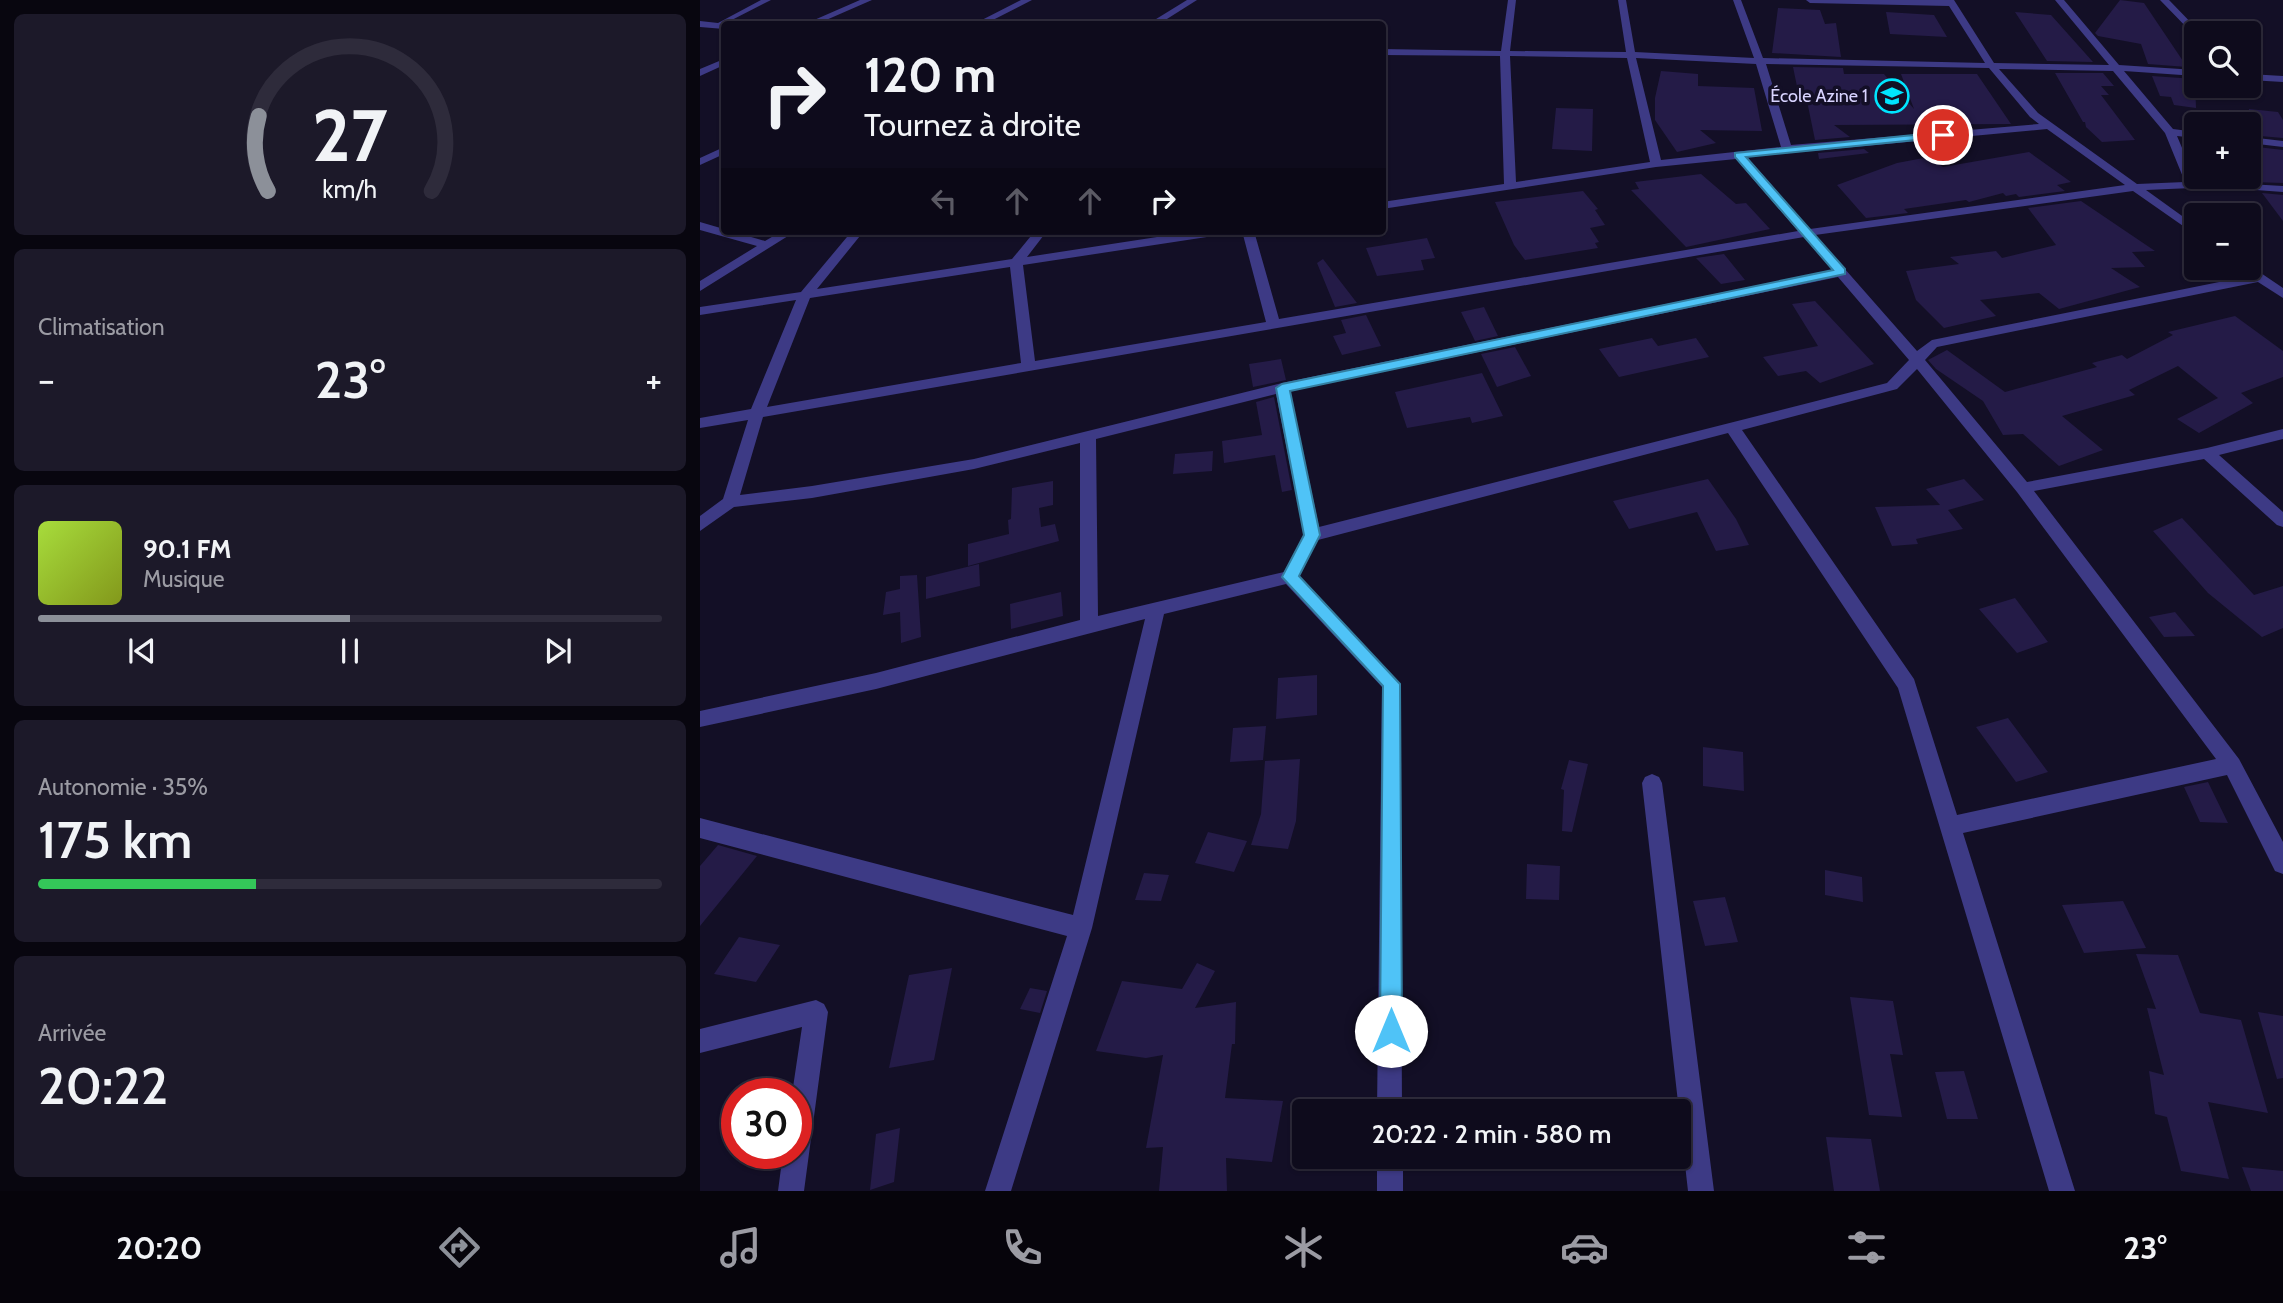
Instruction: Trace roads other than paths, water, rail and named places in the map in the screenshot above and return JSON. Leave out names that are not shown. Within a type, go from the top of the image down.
[{"type":"street","points":[[731,21],[767,0]]},
{"type":"street","points":[[817,21],[868,0]]},
{"type":"street","points":[[985,21],[1028,0]]},
{"type":"street","points":[[1158,21],[1193,0]]},
{"type":"street","points":[[1510,186],[1505,54],[1513,0]]},
{"type":"street","points":[[1622,0],[1631,55],[1656,164]]},
{"type":"street","points":[[1737,0],[1787,149]]},
{"type":"street","points":[[1810,0],[1951,2],[1990,65],[2034,115],[2184,222]]},
{"type":"street","points":[[2059,0],[2170,132],[2184,166]]},
{"type":"street","points":[[2164,0],[2185,21]]},
{"type":"street","points":[[700,23],[721,26]]},
{"type":"street","points":[[1386,52],[1631,55],[1759,61],[2116,68],[2184,72]]},
{"type":"street","points":[[700,73],[721,63]]},
{"type":"street","points":[[2261,78],[2283,79]]},
{"type":"street","points":[[1386,205],[1656,164],[1787,149],[2047,126]]},
{"type":"street","points":[[2170,132],[2184,134]]},
{"type":"street","points":[[2261,141],[2283,144]]},
{"type":"street","points":[[700,162],[721,152]]},
{"type":"street","points":[[1739,155],[1917,360],[2022,488],[2232,765],[2283,864]]},
{"type":"street","points":[[700,423],[1807,233],[2136,187],[2184,185]]},
{"type":"street","points":[[2261,188],[2283,189]]},
{"type":"street","points":[[700,226],[721,232]]},
{"type":"street","points":[[731,235],[765,245]]},
{"type":"street","points":[[700,286],[783,235]]},
{"type":"street","points":[[730,502],[757,413],[805,295],[855,235]]},
{"type":"street","points":[[1029,368],[1016,262],[1038,235]]},
{"type":"street","points":[[700,311],[1194,235]]},
{"type":"street","points":[[1249,235],[1274,325]]},
{"type":"street","points":[[700,525],[730,502],[812,492],[974,464],[1282,388],[1841,272]]},
{"type":"street","points":[[2261,279],[2283,295]]},
{"type":"street","points":[[1312,535],[1892,386],[1932,344],[2221,280]]},
{"type":"street","points":[[700,719],[876,681],[1089,625],[1290,577],[1312,535],[1282,388]]},
{"type":"street","points":[[1732,427],[1907,685],[2062,1191]]},
{"type":"street","points":[[2022,488],[2207,453],[2283,434]]},
{"type":"street","points":[[1088,437],[1089,625]]},
{"type":"street","points":[[2207,453],[2283,521]]},
{"type":"street","points":[[1290,577],[1391,684],[1391,1099]]},
{"type":"street","points":[[998,1191],[1081,928],[1156,609]]},
{"type":"street","points":[[1950,826],[2232,765]]},
{"type":"street","points":[[1652,783],[1701,1191]]},
{"type":"street","points":[[700,828],[1081,928]]},
{"type":"street","points":[[700,1041],[816,1012],[791,1191]]},
{"type":"street","points":[[1390,1169],[1390,1191]]},
{"type":"place","name":"École Azine 1","points":[[1892,96]]}]
